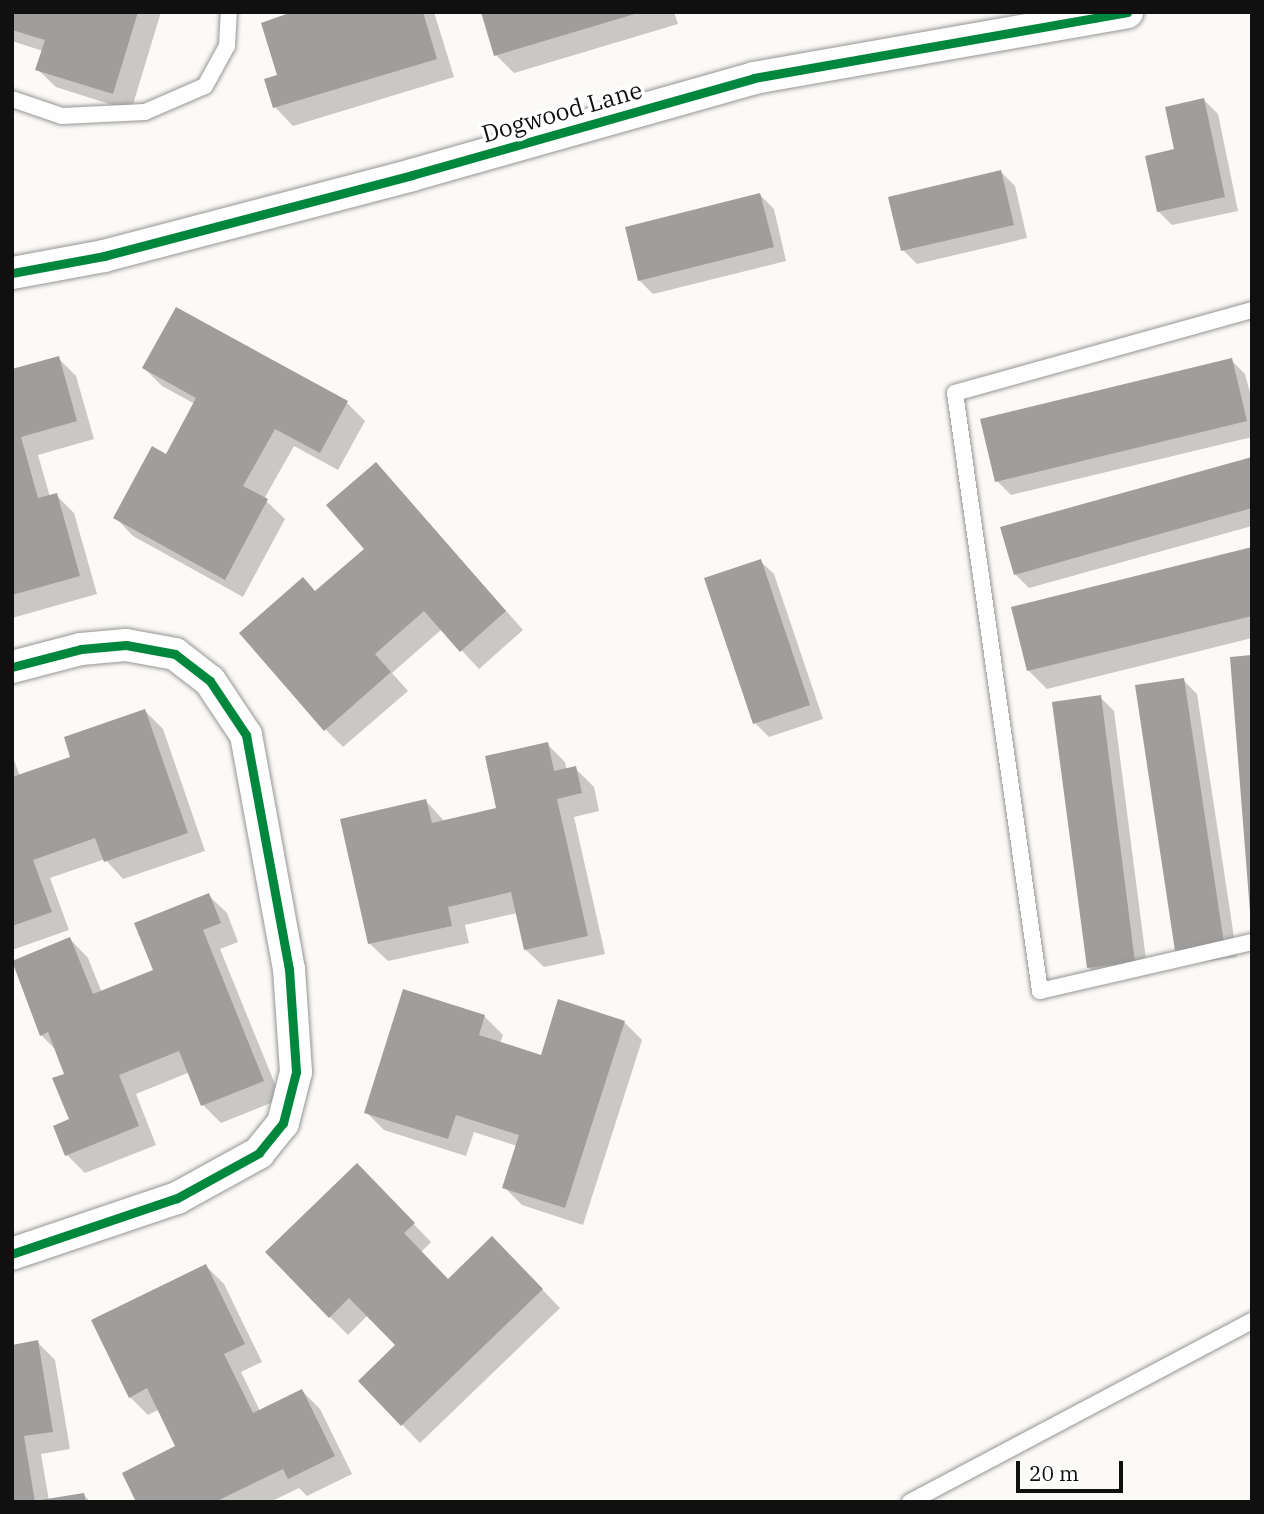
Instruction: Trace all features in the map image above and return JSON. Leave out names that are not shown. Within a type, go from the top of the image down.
[{"type":"street","name":"Dogwood Lane","points":[[12,273],[104,256],[380,184],[754,78],[1128,12]]},
{"type":"street","points":[[12,667],[80,649],[126,645],[175,654],[210,681],[246,735],[289,969],[296,1072],[283,1122],[260,1153],[177,1198],[12,1254]]},
{"type":"lane","points":[[12,99],[62,116],[145,112],[205,86],[227,46],[229,12]]},
{"type":"lane","points":[[1252,310],[955,393],[1040,991],[1252,942]]},
{"type":"lane","points":[[910,1502],[1252,1321]]},
{"type":"building","points":[[12,12],[138,12],[113,94],[35,70],[45,40],[12,30]]},
{"type":"building","points":[[292,12],[423,12],[437,59],[273,108],[264,79],[277,75],[261,23]]},
{"type":"building","points":[[481,12],[638,12],[638,13],[494,56]]},
{"type":"building","points":[[1204,98],[1225,197],[1157,212],[1145,156],[1174,149],[1165,107]]},
{"type":"building","points":[[1001,170],[1014,225],[901,251],[888,197]]},
{"type":"building","points":[[760,193],[774,247],[638,281],[625,227]]},
{"type":"building","points":[[176,307],[348,401],[320,453],[275,429],[243,486],[268,499],[225,580],[113,518],[152,446],[166,454],[196,398],[142,368]]},
{"type":"building","points":[[59,356],[77,421],[21,437],[38,498],[57,493],[80,576],[12,595],[12,369]]},
{"type":"building","points":[[1232,358],[1247,421],[995,482],[980,419]]},
{"type":"building","points":[[1252,457],[1252,508],[1014,575],[1000,527]]},
{"type":"building","points":[[376,462],[506,611],[460,652],[424,611],[375,654],[391,672],[324,731],[239,633],[303,577],[315,591],[364,549],[326,505]]},
{"type":"building","points":[[1252,547],[1252,616],[1027,671],[1011,607]]},
{"type":"building","points":[[761,559],[810,705],[753,724],[704,578]]},
{"type":"building","points":[[1252,655],[1252,912],[1250,912],[1230,657]]},
{"type":"building","points":[[1184,678],[1224,943],[1175,951],[1135,685]]},
{"type":"building","points":[[1101,695],[1135,962],[1087,968],[1052,702]]},
{"type":"building","points":[[145,709],[188,833],[104,862],[95,838],[33,860],[52,912],[12,926],[12,777],[70,757],[64,737]]},
{"type":"building","points":[[548,742],[554,771],[576,766],[582,793],[557,799],[588,936],[524,950],[511,892],[448,907],[452,926],[368,944],[340,819],[426,799],[432,823],[496,808],[485,756]]},
{"type":"building","points":[[209,893],[221,923],[203,930],[264,1081],[201,1106],[179,1051],[119,1075],[139,1126],[65,1156],[53,1126],[69,1119],[52,1078],[64,1074],[48,1032],[40,1036],[12,961],[70,937],[93,994],[153,970],[134,923]]},
{"type":"building","points":[[403,989],[485,1015],[479,1035],[541,1055],[558,999],[625,1021],[565,1208],[502,1188],[519,1135],[456,1115],[448,1139],[364,1113]]},
{"type":"building","points":[[357,1163],[415,1223],[404,1233],[448,1279],[492,1236],[543,1289],[401,1426],[358,1381],[395,1345],[349,1298],[329,1318],[265,1252]]},
{"type":"building","points":[[206,1264],[245,1344],[224,1354],[253,1413],[302,1389],[335,1456],[288,1479],[283,1469],[215,1502],[136,1502],[122,1473],[175,1446],[147,1388],[129,1398],[91,1320]]},
{"type":"building","points":[[38,1340],[53,1432],[24,1436],[35,1502],[12,1502],[12,1345]]},
{"type":"building","points":[[84,1493],[86,1502],[40,1502],[40,1500]]},
{"type":"cycle path","points":[[12,273],[104,256],[412,175],[754,78],[1127,12]]},
{"type":"cycle path","points":[[12,667],[81,649],[126,645],[175,654],[210,681],[246,735],[289,969],[296,1072],[283,1123],[259,1153],[177,1198],[12,1254]]}]
